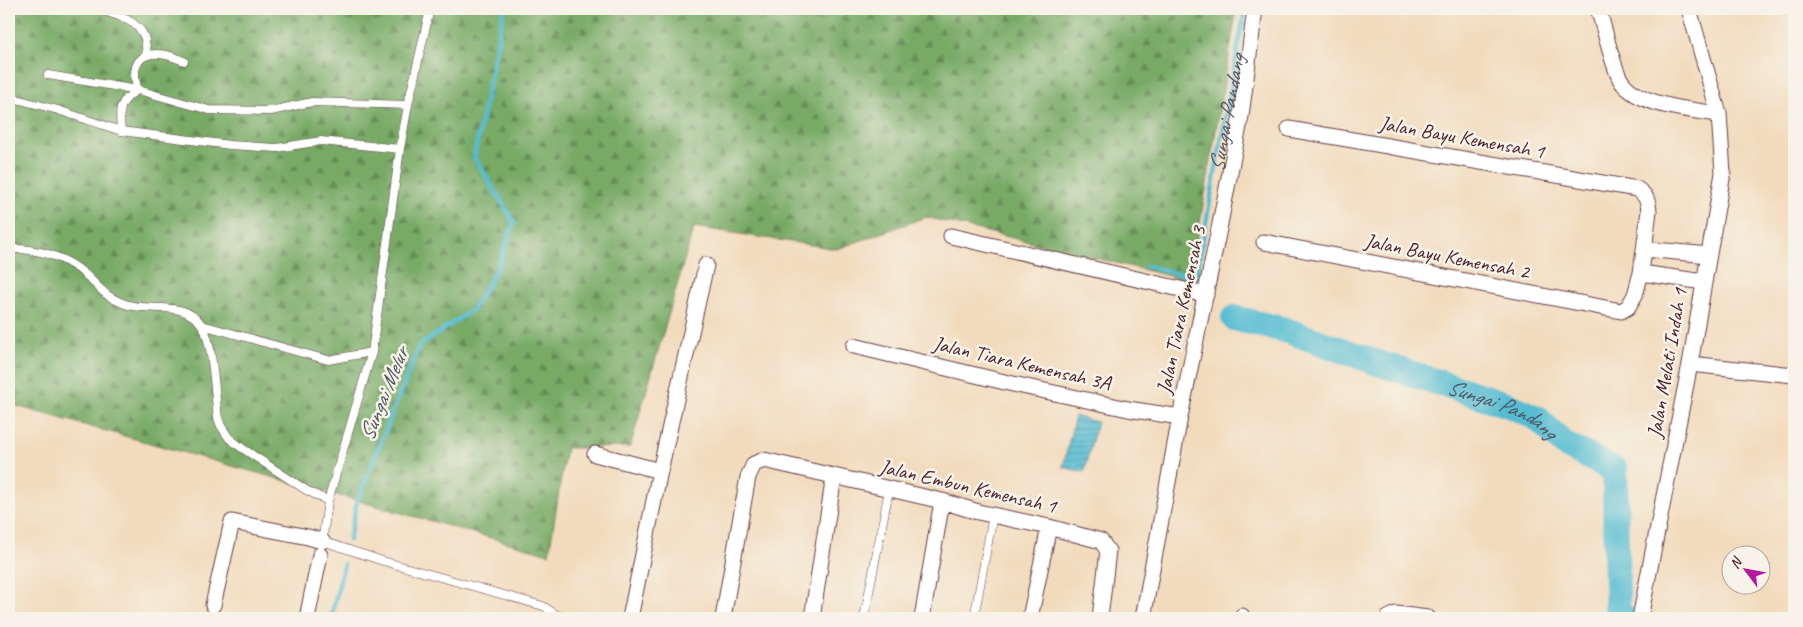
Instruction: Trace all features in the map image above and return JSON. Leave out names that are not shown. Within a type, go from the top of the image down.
[{"type":"street","name":"Jalan Tiara Kemensah 3","points":[[1143,618],[1180,417],[1206,295],[1240,116],[1255,9]]},
{"type":"street","points":[[1598,9],[1618,72],[1627,88],[1640,96],[1668,106],[1720,114]]},
{"type":"street","name":"Jalan Melati Indah 1","points":[[1640,618],[1690,364],[1723,173],[1720,114],[1689,9]]},
{"type":"street","name":"Jalan Bayu Kemensah 1","points":[[1289,129],[1637,189],[1645,194],[1648,201],[1649,211],[1644,249]]},
{"type":"street","points":[[951,236],[1206,295]]},
{"type":"street","name":"Jalan Bayu Kemensah 2","points":[[1264,242],[1621,311],[1632,302],[1641,273]]},
{"type":"street","points":[[1704,282],[1641,273],[1644,249],[1709,255]]},
{"type":"street","points":[[630,618],[660,471],[706,265]]},
{"type":"street","name":"Jalan Tiara Kemensah 3A","points":[[854,346],[1013,384],[1128,409],[1180,417]]},
{"type":"street","points":[[1690,364],[1794,375]]},
{"type":"street","points":[[595,454],[660,471]]},
{"type":"street","name":"Jalan Embun Kemensah 1","points":[[723,618],[751,470],[754,464],[764,460],[942,501],[1101,541],[1108,551],[1100,618]]},
{"type":"street","points":[[812,618],[834,476]]},
{"type":"street","points":[[922,618],[942,501]]},
{"type":"street","points":[[214,605],[232,522],[308,537],[321,548],[307,618]]},
{"type":"street","points":[[1030,618],[1049,527]]},
{"type":"street","points":[[1388,618],[1396,614],[1428,618]]},
{"type":"lane","points":[[97,9],[127,20],[139,28],[145,41],[147,55]]},
{"type":"lane","points":[[430,9],[400,149],[372,352],[328,501],[321,548],[383,561],[543,606],[557,615],[571,618]]},
{"type":"lane","points":[[138,90],[134,77],[135,68],[138,62],[147,55],[165,55],[184,61]]},
{"type":"lane","points":[[48,75],[138,90],[209,110],[270,111],[312,102],[408,105]]},
{"type":"lane","points":[[121,131],[120,116],[123,101],[138,90]]},
{"type":"lane","points":[[9,97],[58,110],[121,131],[230,145],[277,148],[321,141],[400,149]]},
{"type":"lane","points":[[9,249],[40,251],[72,264],[111,298],[128,305],[179,310],[191,314],[202,325],[208,341],[218,418],[229,438],[306,490],[328,501]]},
{"type":"lane","points":[[202,325],[328,360],[372,352]]},
{"type":"lane","points":[[864,618],[889,490]]},
{"type":"lane","points":[[974,618],[993,515]]},
{"type":"green space","points":[[9,9],[1237,9],[1190,281],[926,217],[837,249],[694,227],[630,447],[566,448],[549,554],[9,404]]},
{"type":"water","points":[[1075,416],[1097,422],[1084,472],[1063,467]]},
{"type":"waterway","name":"Sungai Melur","points":[[349,540],[357,502],[419,346],[472,310],[498,267],[514,222],[474,157],[504,9]]},
{"type":"waterway","name":"Sungai Pandang","points":[[1146,266],[1196,278],[1245,9]]},
{"type":"waterway","name":"Sungai Pandang","points":[[1234,318],[1285,330],[1378,363],[1506,404],[1537,418],[1565,445],[1615,470],[1617,614],[1625,618]]},
{"type":"waterway","name":"Sungai Melur","points":[[331,618],[344,564]]}]
